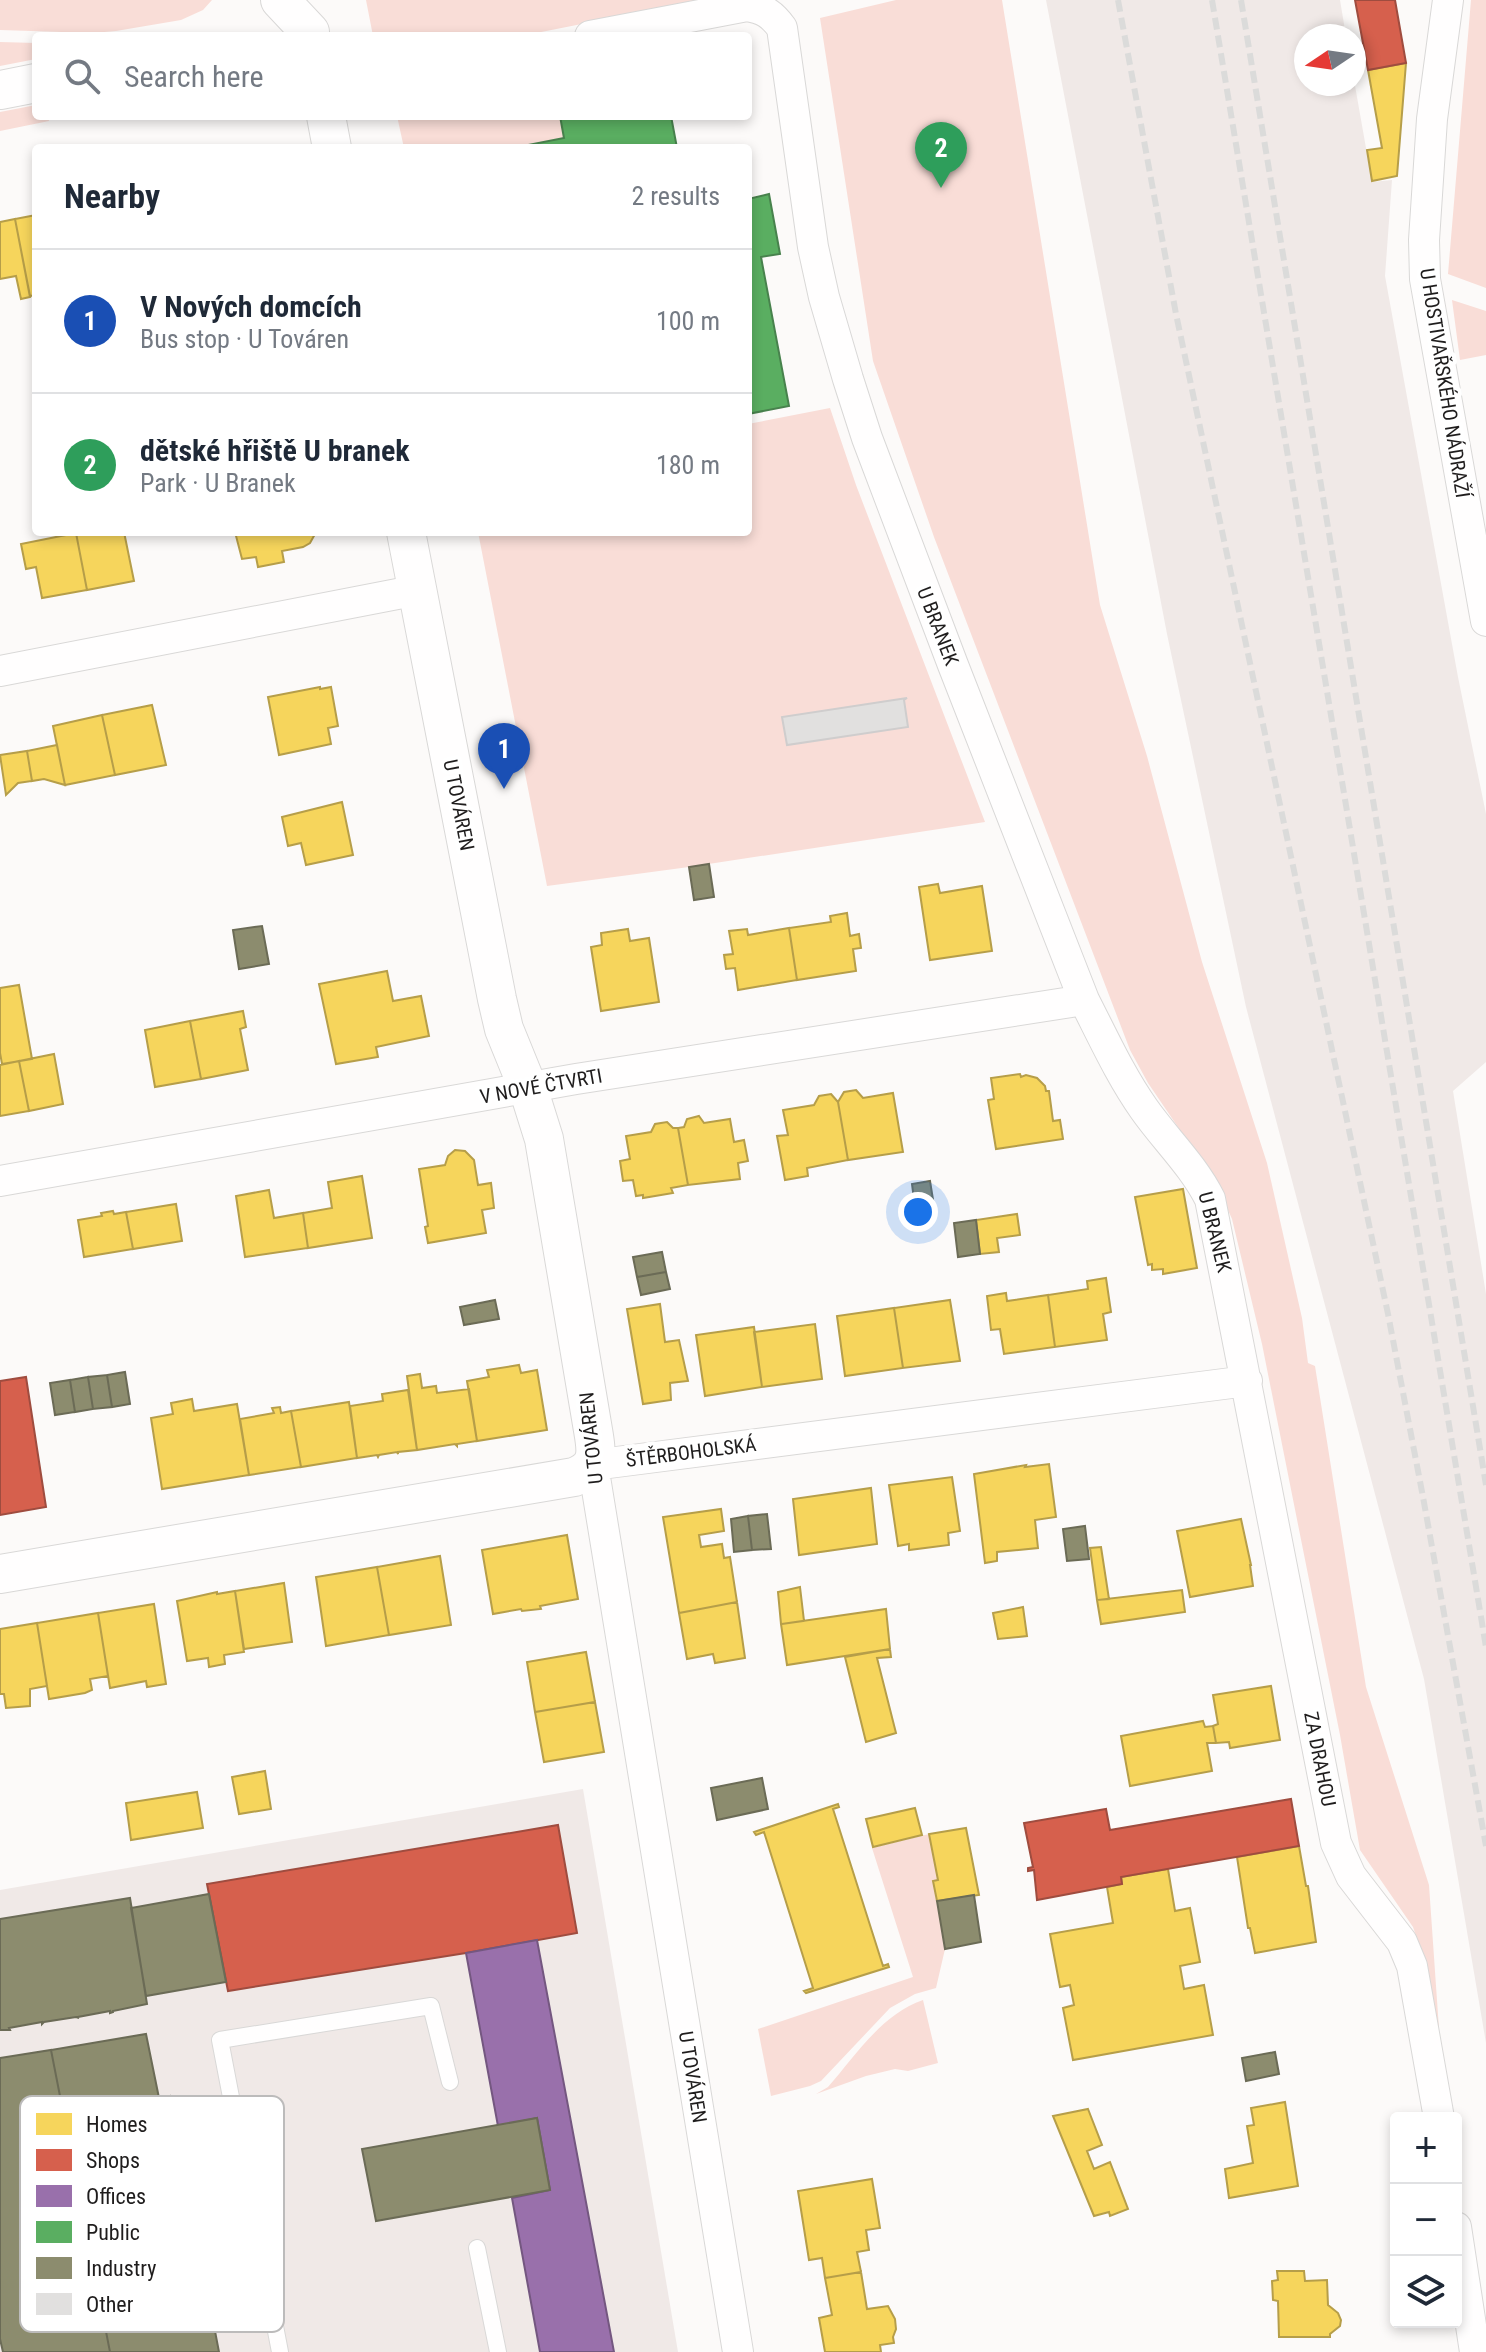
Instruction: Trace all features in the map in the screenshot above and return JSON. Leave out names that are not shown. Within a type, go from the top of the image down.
[{"type":"street","points":[[280,0],[307,26]]},
{"type":"street","name":"U HOSTIVAŘSKÉHO NÁDRAŽÍ","points":[[1448,0],[1432,119],[1424,240],[1425,279],[1486,621]]},
{"type":"street","name":"U BRANEK","points":[[611,32],[747,6],[760,8],[772,15],[782,28],[813,247],[824,297],[867,438],[1084,1000],[1127,1084],[1201,1182],[1210,1199],[1247,1381]]},
{"type":"street","points":[[0,90],[32,84]]},
{"type":"street","points":[[327,120],[331,144]]},
{"type":"street","name":"U TOVÁREN","points":[[407,536],[497,999],[504,1029],[544,1139],[593,1430],[596,1454],[593,1465],[738,2352]]},
{"type":"street","points":[[0,671],[418,590]]},
{"type":"street","name":"V NOVÉ ČTVRTI","points":[[0,1181],[528,1088],[1084,1000]]},
{"type":"street","name":"ŠTĚRBOHOLSKÁ","points":[[0,1574],[574,1477],[585,1473],[593,1465],[1247,1381]]},
{"type":"street","name":"ZA DRAHOU","points":[[1247,1381],[1336,1843],[1351,1876],[1402,1942],[1412,1966],[1438,2112]]},
{"type":"street","points":[[1460,2256],[1475,2352]]},
{"type":"lane","points":[[231,2096],[220,2040],[431,2006],[450,2082]]},
{"type":"lane","points":[[477,2248],[498,2352]]},
{"type":"lane","points":[[276,2332],[280,2352]]},
{"type":"shaded area","points":[[0,0],[212,0],[203,10],[181,20],[116,31],[0,30]]},
{"type":"shaded area","points":[[366,0],[703,0],[541,32],[372,32]]},
{"type":"shaded area","points":[[896,0],[1002,0],[1100,605],[1147,756],[1202,962],[1267,1163],[1302,1318],[1308,1363],[1315,1366],[1366,1687],[1429,1885],[1439,2029],[1434,2023],[1423,1956],[1413,1927],[1360,1850],[1262,1344],[1232,1219],[1216,1183],[1148,1083],[1130,1050],[934,537],[873,361],[820,18]]},
{"type":"shaded area","points":[[1046,0],[1340,0],[1344,24],[1294,24],[1294,96],[1357,96],[1372,182],[1392,180],[1385,276],[1486,814],[1486,1062],[1453,1091],[1486,1294],[1486,2043],[1424,1679],[1246,1007],[1167,634]]},
{"type":"shaded area","points":[[1471,0],[1486,0],[1486,288],[1448,274]]},
{"type":"shaded area","points":[[0,42],[32,43],[32,60],[0,66]]},
{"type":"shaded area","points":[[32,106],[32,120],[49,121],[0,131],[0,112]]},
{"type":"shaded area","points":[[398,120],[561,120],[564,138],[533,144],[403,144]]},
{"type":"shaded area","points":[[1452,300],[1486,311],[1486,355],[1460,360]]},
{"type":"shaded area","points":[[830,408],[856,485],[985,822],[547,886],[479,536],[752,536],[752,423]]},
{"type":"shaded area","points":[[583,1789],[678,2352],[0,2352],[0,1890]]},
{"type":"shaded area","points":[[929,1834],[938,1880],[933,1882],[945,1949],[936,1988],[915,1994],[890,2008],[821,2081],[771,2096],[758,2029],[913,1977],[872,1848]]},
{"type":"shaded area","points":[[923,2000],[938,2063],[908,2071],[895,2069],[866,2076],[816,2094],[828,2087],[882,2025],[908,2006]]},
{"type":"building: Homes","points":[[1406,63],[1397,176],[1372,181],[1367,150],[1382,148],[1368,70]]},
{"type":"building: Homes","points":[[32,216],[32,296],[30,296],[15,219]]},
{"type":"building: Homes","points":[[15,219],[30,297],[21,299],[16,276],[0,279],[0,222]]},
{"type":"building: Homes","points":[[77,536],[125,536],[134,581],[87,590]]},
{"type":"building: Homes","points":[[77,536],[87,590],[42,598],[36,567],[26,569],[21,544]]},
{"type":"building: Homes","points":[[236,536],[314,536],[303,547],[282,551],[284,562],[258,567],[256,557],[242,559]]},
{"type":"building: Homes","points":[[331,687],[338,726],[328,728],[331,744],[279,755],[268,697]]},
{"type":"building: Homes","points":[[152,705],[166,765],[115,775],[102,715]]},
{"type":"building: Homes","points":[[102,715],[115,775],[65,785],[53,726]]},
{"type":"building: Homes","points":[[57,745],[65,785],[44,779],[32,781],[27,751]]},
{"type":"building: Homes","points":[[27,751],[32,781],[18,783],[6,795],[0,755]]},
{"type":"building: Homes","points":[[342,802],[353,855],[306,865],[301,843],[288,846],[282,817]]},
{"type":"building: Homes","points":[[938,884],[940,893],[982,886],[992,951],[930,960],[919,887]]},
{"type":"building: Homes","points":[[847,913],[850,936],[859,934],[861,948],[853,949],[856,971],[797,980],[789,928],[831,922],[830,916]]},
{"type":"building: Homes","points":[[789,928],[797,980],[738,990],[735,968],[726,969],[724,955],[733,954],[729,931],[747,929],[748,935]]},
{"type":"building: Homes","points":[[628,929],[630,941],[649,938],[659,1002],[601,1011],[591,947],[602,945],[601,933]]},
{"type":"building: Homes","points":[[387,971],[393,1001],[421,996],[429,1036],[376,1047],[378,1057],[336,1064],[319,984]]},
{"type":"building: Homes","points":[[19,985],[32,1059],[2,1064],[0,988]]},
{"type":"building: Homes","points":[[243,1011],[246,1027],[240,1029],[248,1070],[201,1079],[190,1021]]},
{"type":"building: Homes","points":[[190,1021],[201,1079],[155,1087],[145,1030]]},
{"type":"building: Homes","points":[[54,1054],[63,1104],[29,1111],[19,1061]]},
{"type":"building: Homes","points":[[19,1061],[29,1111],[0,1116],[0,1065]]},
{"type":"building: Homes","points":[[1020,1074],[1021,1077],[1037,1078],[1049,1091],[1053,1121],[1060,1120],[1063,1139],[996,1149],[988,1100],[994,1099],[991,1078]]},
{"type":"building: Homes","points":[[856,1090],[863,1098],[893,1093],[903,1152],[848,1160],[838,1102],[844,1092]]},
{"type":"building: Homes","points":[[831,1094],[838,1102],[848,1160],[807,1168],[808,1176],[785,1180],[777,1136],[788,1135],[783,1110],[814,1105],[819,1096]]},
{"type":"building: Homes","points":[[699,1116],[704,1123],[730,1119],[734,1142],[744,1140],[748,1161],[738,1163],[740,1179],[688,1185],[678,1128],[684,1127],[687,1119]]},
{"type":"building: Homes","points":[[667,1122],[678,1128],[688,1185],[671,1188],[673,1193],[643,1198],[643,1195],[636,1196],[633,1180],[623,1181],[620,1161],[630,1159],[626,1136],[651,1132],[655,1124]]},
{"type":"building: Homes","points":[[455,1150],[465,1151],[474,1160],[478,1185],[491,1183],[494,1208],[482,1210],[486,1233],[428,1243],[419,1169],[445,1165],[448,1156]]},
{"type":"building: Homes","points":[[362,1176],[372,1238],[308,1248],[303,1213],[332,1208],[328,1182]]},
{"type":"building: Homes","points":[[1183,1189],[1197,1268],[1163,1274],[1163,1269],[1152,1270],[1152,1264],[1148,1265],[1135,1197]]},
{"type":"building: Homes","points":[[269,1190],[274,1218],[303,1213],[308,1248],[245,1257],[236,1196]]},
{"type":"building: Homes","points":[[176,1204],[182,1241],[133,1249],[126,1212]]},
{"type":"building: Homes","points":[[113,1211],[114,1214],[126,1212],[133,1249],[84,1257],[78,1220]]},
{"type":"building: Homes","points":[[1017,1214],[1020,1235],[997,1238],[999,1252],[980,1254],[976,1220]]},
{"type":"building: Homes","points":[[1106,1278],[1111,1312],[1103,1314],[1107,1340],[1055,1347],[1048,1295],[1088,1289],[1087,1281]]},
{"type":"building: Homes","points":[[1006,1293],[1007,1301],[1048,1295],[1055,1347],[1004,1354],[1000,1329],[991,1330],[987,1296]]},
{"type":"building: Homes","points":[[950,1300],[960,1361],[903,1368],[894,1308]]},
{"type":"building: Homes","points":[[660,1304],[665,1342],[679,1340],[688,1381],[670,1383],[671,1400],[643,1404],[627,1309]]},
{"type":"building: Homes","points":[[894,1308],[903,1368],[845,1376],[837,1316]]},
{"type":"building: Homes","points":[[815,1324],[822,1379],[762,1387],[754,1332]]},
{"type":"building: Homes","points":[[754,1327],[762,1387],[705,1396],[696,1335]]},
{"type":"building: Homes","points":[[519,1365],[521,1373],[537,1370],[547,1430],[477,1441],[467,1381],[489,1377],[487,1370]]},
{"type":"building: Homes","points":[[420,1374],[422,1388],[436,1386],[437,1393],[469,1389],[477,1441],[417,1450],[407,1376]]},
{"type":"building: Homes","points":[[408,1390],[417,1450],[357,1458],[350,1406],[383,1401],[382,1394]]},
{"type":"building: Homes","points":[[192,1399],[194,1411],[237,1404],[249,1475],[162,1489],[151,1418],[173,1414],[171,1403]]},
{"type":"building: Homes","points":[[349,1402],[357,1458],[301,1467],[291,1411]]},
{"type":"building: Homes","points":[[280,1407],[281,1413],[291,1411],[301,1467],[249,1475],[240,1419],[274,1413],[272,1408]]},
{"type":"building: Homes","points":[[1049,1464],[1056,1517],[1035,1520],[1038,1548],[997,1552],[997,1561],[985,1563],[974,1474]]},
{"type":"building: Homes","points":[[952,1477],[960,1531],[948,1533],[949,1545],[909,1550],[909,1544],[898,1546],[889,1485]]},
{"type":"building: Homes","points":[[871,1488],[877,1544],[799,1555],[793,1499]]},
{"type":"building: Homes","points":[[721,1509],[724,1531],[699,1535],[701,1547],[722,1544],[724,1558],[730,1557],[737,1602],[679,1613],[663,1517]]},
{"type":"building: Homes","points":[[1241,1519],[1253,1586],[1190,1597],[1177,1531]]},
{"type":"building: Homes","points":[[567,1535],[578,1599],[540,1606],[541,1609],[493,1614],[482,1550]]},
{"type":"building: Homes","points":[[1101,1547],[1109,1599],[1097,1600],[1090,1548]]},
{"type":"building: Homes","points":[[440,1556],[451,1625],[389,1635],[377,1567]]},
{"type":"building: Homes","points":[[377,1567],[389,1635],[326,1646],[316,1577]]},
{"type":"building: Homes","points":[[284,1583],[292,1642],[244,1649],[235,1591]]},
{"type":"building: Homes","points":[[800,1587],[804,1621],[781,1624],[778,1592]]},
{"type":"building: Homes","points":[[1182,1590],[1185,1612],[1101,1624],[1097,1600]]},
{"type":"building: Homes","points":[[235,1591],[244,1652],[224,1655],[225,1664],[209,1667],[208,1658],[187,1661],[177,1601]]},
{"type":"building: Homes","points":[[737,1602],[745,1658],[715,1663],[713,1654],[687,1659],[679,1613]]},
{"type":"building: Homes","points":[[154,1604],[166,1684],[147,1687],[146,1681],[110,1688],[98,1613]]},
{"type":"building: Homes","points":[[1023,1607],[1027,1636],[998,1639],[993,1613]]},
{"type":"building: Homes","points":[[886,1609],[890,1649],[787,1665],[781,1624]]},
{"type":"building: Homes","points":[[98,1613],[108,1676],[90,1679],[92,1690],[85,1693],[49,1699],[37,1623]]},
{"type":"building: Homes","points":[[37,1623],[47,1686],[30,1689],[30,1706],[6,1708],[4,1694],[0,1694],[0,1629]]},
{"type":"building: Homes","points":[[890,1649],[891,1657],[877,1658],[896,1733],[866,1742],[845,1657]]},
{"type":"building: Homes","points":[[586,1652],[595,1702],[535,1712],[527,1662]]},
{"type":"building: Homes","points":[[1271,1686],[1280,1740],[1230,1748],[1229,1742],[1216,1743],[1213,1726],[1218,1724],[1213,1695]]},
{"type":"building: Homes","points":[[595,1702],[604,1752],[544,1762],[535,1712]]},
{"type":"building: Homes","points":[[1203,1721],[1205,1727],[1213,1726],[1216,1743],[1207,1743],[1212,1771],[1130,1786],[1121,1736]]},
{"type":"building: Homes","points":[[265,1771],[271,1809],[239,1814],[232,1777]]},
{"type":"building: Homes","points":[[197,1792],[203,1828],[131,1840],[126,1803]]},
{"type":"building: Homes","points":[[838,1804],[839,1807],[833,1809],[883,1966],[888,1964],[889,1967],[806,1993],[804,1991],[813,1988],[764,1832],[756,1835],[754,1832]]},
{"type":"building: Homes","points":[[915,1808],[922,1835],[873,1847],[866,1819]]},
{"type":"building: Homes","points":[[966,1828],[979,1895],[937,1901],[933,1881],[938,1880],[929,1834]]},
{"type":"building: Homes","points":[[1299,1846],[1316,1942],[1255,1953],[1237,1857]]},
{"type":"building: Homes","points":[[1168,1869],[1175,1911],[1190,1908],[1200,1962],[1180,1966],[1184,1989],[1204,1985],[1213,2035],[1073,2060],[1063,2008],[1074,2005],[1070,1985],[1060,1987],[1050,1934],[1113,1923],[1107,1887],[1122,1884],[1121,1877]]},
{"type":"building: Homes","points":[[1285,2102],[1298,2186],[1229,2198],[1225,2169],[1253,2163],[1247,2126],[1254,2125],[1251,2108]]},
{"type":"building: Homes","points":[[1088,2109],[1102,2145],[1087,2151],[1094,2169],[1110,2162],[1128,2209],[1110,2216],[1109,2212],[1094,2216],[1053,2116]]},
{"type":"building: Homes","points":[[872,2179],[880,2228],[866,2230],[869,2250],[857,2252],[861,2272],[825,2278],[822,2258],[809,2260],[798,2191]]},
{"type":"building: Homes","points":[[1277,2271],[1304,2271],[1305,2281],[1327,2280],[1328,2305],[1341,2320],[1340,2326],[1330,2337],[1279,2337],[1278,2301],[1273,2300],[1272,2281],[1278,2280]]},
{"type":"building: Homes","points":[[861,2272],[867,2309],[888,2306],[895,2319],[894,2343],[880,2345],[881,2352],[825,2352],[819,2318],[832,2315],[825,2278]]},
{"type":"building: Shops","points":[[1355,0],[1395,0],[1406,63],[1368,70],[1366,24],[1359,24]]},
{"type":"building: Shops","points":[[26,1377],[46,1507],[0,1515],[0,1381]]},
{"type":"building: Shops","points":[[1291,1799],[1299,1846],[1121,1877],[1122,1884],[1037,1900],[1034,1870],[1028,1871],[1033,1867],[1024,1823],[1106,1809],[1110,1830]]},
{"type":"building: Shops","points":[[558,1825],[577,1933],[228,1991],[207,1884]]},
{"type":"building: Offices","points":[[537,1940],[614,2352],[540,2352],[512,2198],[550,2190],[537,2118],[498,2126],[466,1953]]},
{"type":"building: Public","points":[[561,120],[672,120],[676,144],[533,144],[564,138]]},
{"type":"building: Public","points":[[769,194],[780,254],[761,257],[789,406],[752,413],[752,198]]},
{"type":"building: Industry","points":[[709,864],[714,897],[694,900],[689,867]]},
{"type":"building: Industry","points":[[262,926],[269,964],[239,969],[233,930]]},
{"type":"building: Industry","points":[[930,1181],[935,1212],[916,1215],[912,1184]]},
{"type":"building: Industry","points":[[976,1220],[980,1254],[958,1257],[954,1223]]},
{"type":"building: Industry","points":[[662,1252],[666,1272],[637,1277],[633,1257]]},
{"type":"building: Industry","points":[[666,1272],[670,1289],[641,1295],[637,1277]]},
{"type":"building: Industry","points":[[495,1300],[499,1319],[464,1325],[460,1307]]},
{"type":"building: Industry","points":[[125,1372],[130,1404],[112,1407],[107,1375]]},
{"type":"building: Industry","points":[[107,1375],[112,1407],[93,1409],[88,1377]]},
{"type":"building: Industry","points":[[88,1377],[93,1409],[75,1412],[70,1380]]},
{"type":"building: Industry","points":[[70,1380],[75,1412],[55,1415],[50,1383]]},
{"type":"building: Industry","points":[[767,1514],[771,1549],[752,1550],[748,1516]]},
{"type":"building: Industry","points":[[748,1516],[752,1550],[734,1552],[731,1519]]},
{"type":"building: Industry","points":[[1085,1526],[1089,1559],[1067,1561],[1063,1529]]},
{"type":"building: Industry","points":[[762,1778],[768,1809],[717,1820],[711,1788]]},
{"type":"building: Industry","points":[[209,1894],[226,1982],[146,1996],[131,1908]]},
{"type":"building: Industry","points":[[974,1895],[981,1942],[945,1949],[937,1901]]},
{"type":"building: Industry","points":[[130,1898],[147,2004],[110,2013],[0,2030],[0,1919]]},
{"type":"building: Industry","points":[[146,2034],[159,2096],[60,2096],[51,2050]]},
{"type":"building: Industry","points":[[51,2050],[60,2096],[20,2096],[20,2332],[106,2332],[110,2352],[3,2352],[0,2339],[0,2058]]},
{"type":"building: Industry","points":[[1275,2052],[1279,2074],[1246,2081],[1242,2058]]},
{"type":"building: Industry","points":[[537,2118],[550,2190],[376,2221],[362,2149]]},
{"type":"building: Industry","points":[[106,2332],[215,2332],[219,2352],[110,2352]]},
{"type":"building: Other","points":[[907,698],[904,700],[908,727],[787,745],[782,717]]},
{"type":"railway","points":[[1118,0],[1176,314],[1388,1314],[1486,1846]]},
{"type":"railway","points":[[1212,0],[1486,1647]]},
{"type":"railway","points":[[1241,0],[1486,1485]]},
{"type":"place","name":"dětské hřiště U branek","points":[[941,188]]},
{"type":"place","name":"V Nových domcích","points":[[504,789]]}]
